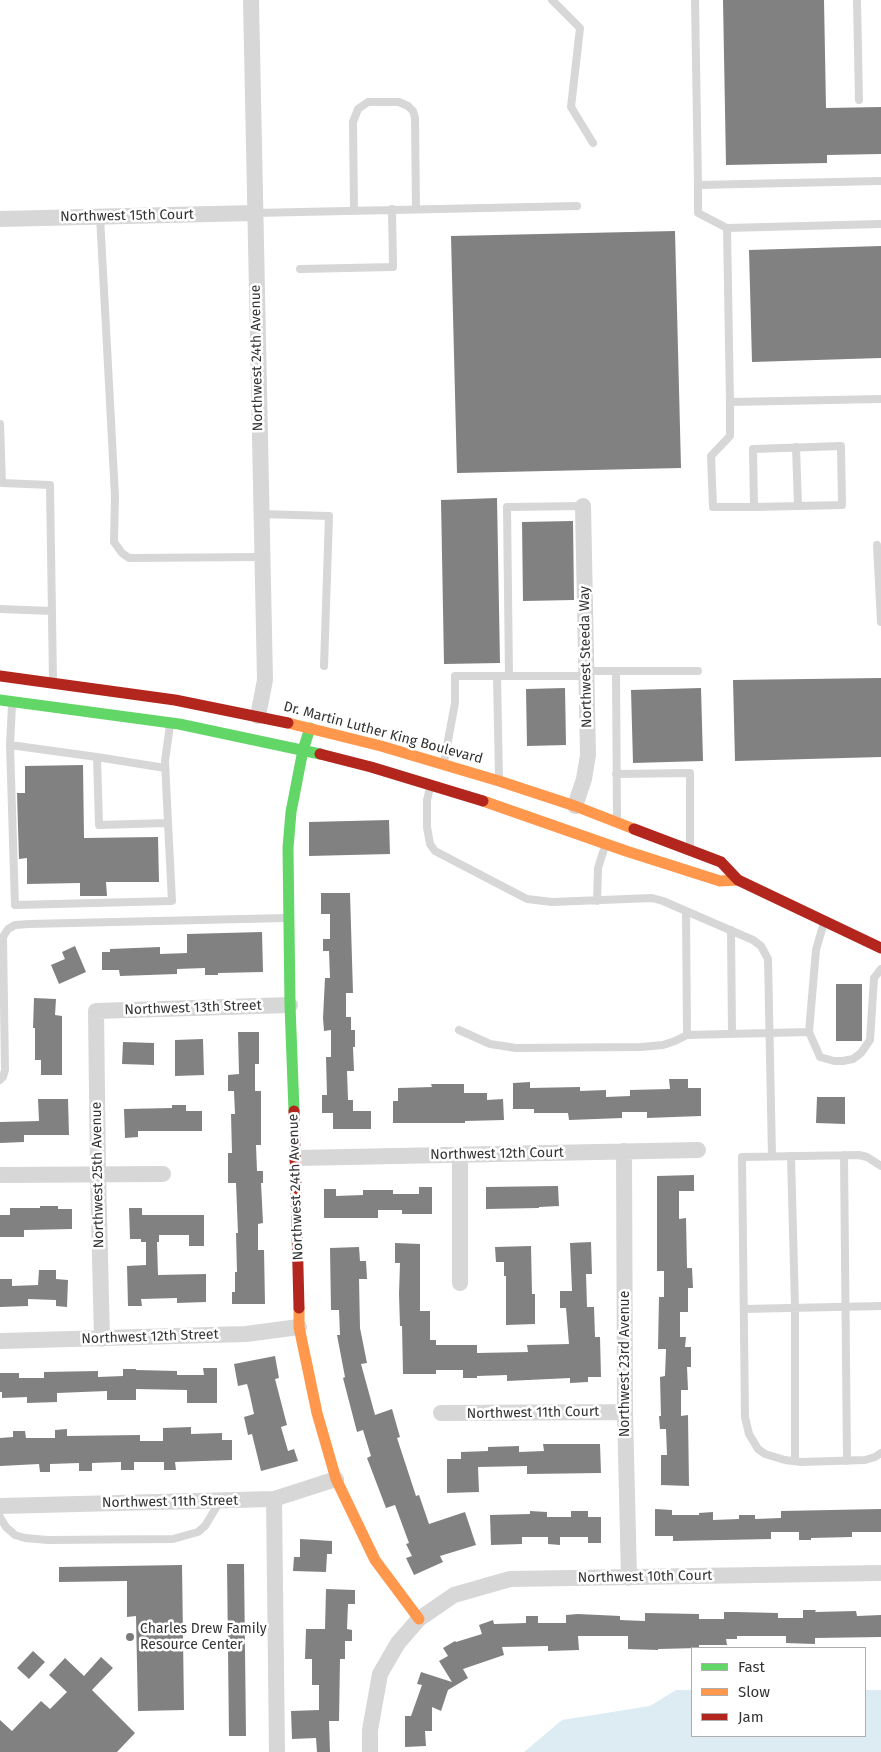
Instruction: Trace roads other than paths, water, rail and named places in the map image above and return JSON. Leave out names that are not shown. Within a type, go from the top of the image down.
[{"type":"main road","name":"Dr. Martin Luther King Boulevard","points":[[0,676],[174,700],[258,716],[310,728],[500,781],[617,821],[721,862],[738,880],[881,948]]},
{"type":"main road","name":"Dr. Martin Luther King Boulevard","points":[[0,700],[171,723],[303,750],[371,767],[484,800],[606,844],[720,881],[738,880]]},
{"type":"main road","points":[[124,716],[152,709],[224,720],[258,716]]},
{"type":"main road","name":"Northwest 24th Avenue","points":[[310,728],[303,750],[291,812],[288,848],[290,1005],[300,1327],[317,1413],[336,1479],[375,1560],[419,1620]]},
{"type":"street","name":"Northwest 24th Avenue","points":[[251,0],[264,680],[258,716]]},
{"type":"street","name":"Northwest 15th Court","points":[[0,219],[254,213]]},
{"type":"street","name":"Northwest Steeda Way","points":[[575,806],[584,779],[588,755],[583,506]]},
{"type":"street","name":"Northwest 13th Street","points":[[96,1011],[290,1005]]},
{"type":"street","name":"Northwest 25th Avenue","points":[[96,1011],[102,1339]]},
{"type":"street","name":"Northwest 12th Court","points":[[296,1158],[698,1150]]},
{"type":"street","name":"Northwest 23rd Avenue","points":[[624,1151],[625,1412],[629,1578]]},
{"type":"street","points":[[460,1154],[460,1283]]},
{"type":"street","points":[[0,1175],[163,1174]]},
{"type":"street","name":"Northwest 12th Street","points":[[0,1341],[246,1334],[300,1327]]},
{"type":"street","name":"Northwest 11th Court","points":[[441,1414],[625,1412]]},
{"type":"street","name":"Northwest 11th Street","points":[[0,1506],[274,1499],[336,1479]]},
{"type":"street","points":[[274,1499],[277,1752]]},
{"type":"street","name":"Northwest 10th Court","points":[[370,1752],[370,1730],[380,1674],[398,1643],[419,1620],[454,1595],[510,1579],[881,1573]]},
{"type":"lane","points":[[552,0],[580,28],[571,107],[593,143]]},
{"type":"lane","points":[[695,0],[698,213],[727,228],[881,224]]},
{"type":"lane","points":[[857,0],[859,100]]},
{"type":"lane","points":[[354,210],[353,122],[358,109],[368,102],[399,102],[408,106],[413,111],[415,118],[416,209]]},
{"type":"lane","points":[[698,185],[881,181]]},
{"type":"lane","points":[[254,213],[577,206]]},
{"type":"lane","points":[[300,269],[393,267],[392,209]]},
{"type":"lane","points":[[100,216],[115,496],[114,542],[122,553],[129,558],[262,557]]},
{"type":"lane","points":[[727,228],[730,436],[711,456],[713,508],[842,505],[840,446],[752,449],[754,507]]},
{"type":"lane","points":[[730,402],[881,399]]},
{"type":"lane","points":[[0,424],[1,483],[50,484],[53,683]]},
{"type":"lane","points":[[796,447],[798,506]]},
{"type":"lane","points":[[509,676],[507,506],[583,506]]},
{"type":"lane","points":[[261,514],[329,516],[324,666]]},
{"type":"lane","points":[[877,545],[881,622]]},
{"type":"lane","points":[[0,609],[52,611]]},
{"type":"lane","points":[[444,764],[455,703],[455,676],[698,671]]},
{"type":"lane","points":[[616,672],[617,821]]},
{"type":"lane","points":[[497,676],[500,781]]},
{"type":"lane","points":[[13,702],[10,745],[15,905],[172,900],[166,768],[171,723]]},
{"type":"lane","points":[[10,745],[166,768]]},
{"type":"lane","points":[[97,757],[99,825],[168,823]]},
{"type":"lane","points":[[616,774],[690,773],[690,850]]},
{"type":"lane","points":[[430,785],[427,800],[427,827],[430,844],[435,851],[527,899],[552,902],[652,898],[663,900],[753,940],[761,946],[768,959],[772,1156]]},
{"type":"lane","points":[[597,901],[598,868],[606,844]]},
{"type":"lane","points":[[686,911],[687,1034]]},
{"type":"lane","points":[[0,1080],[4,1077],[5,1070],[3,937],[8,929],[15,925],[289,918]]},
{"type":"lane","points":[[824,920],[816,950],[809,1032],[820,1058],[843,1061],[853,1059],[862,1053],[870,1040],[874,978],[881,968]]},
{"type":"lane","points":[[731,930],[732,1034]]},
{"type":"lane","points":[[459,1030],[490,1044],[516,1048],[641,1047],[675,1042],[687,1034],[809,1032]]},
{"type":"lane","points":[[844,1155],[847,1307],[847,1461]]},
{"type":"lane","points":[[881,1166],[867,1157],[859,1155],[742,1157],[746,1426],[749,1434],[758,1449],[765,1454],[785,1460],[865,1460],[881,1453]]},
{"type":"lane","points":[[791,1156],[795,1308],[795,1461]]},
{"type":"lane","points":[[744,1309],[881,1306]]},
{"type":"lane","points":[[0,1517],[6,1527],[15,1534],[26,1538],[48,1540],[173,1539],[198,1532],[204,1526],[220,1500]]},
{"type":"place","name":"Charles Drew Family Resource Center","points":[[130,1637]]}]
